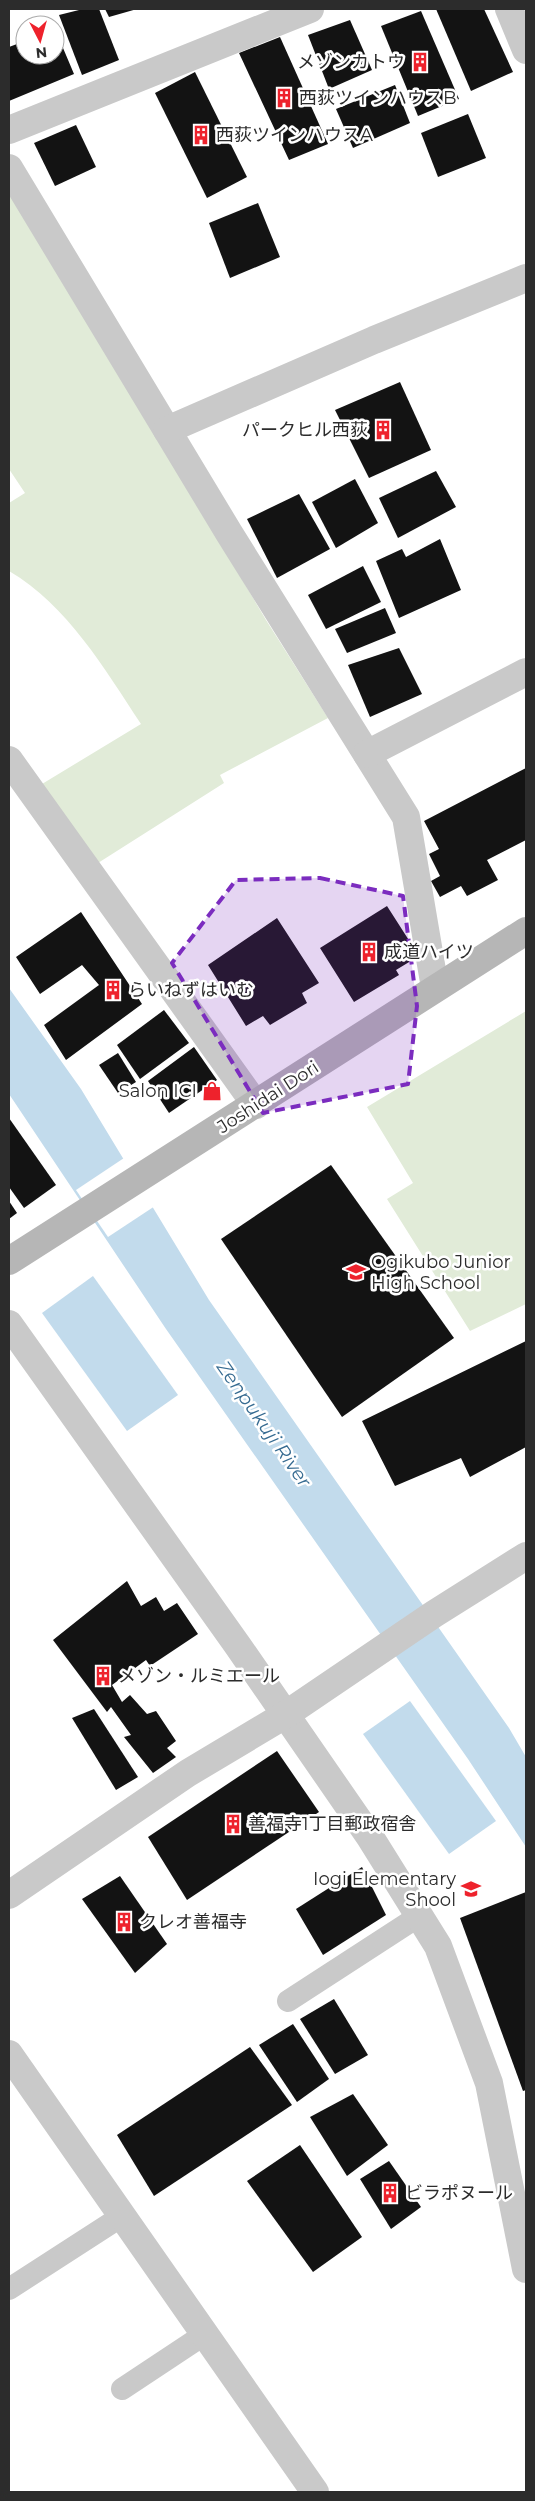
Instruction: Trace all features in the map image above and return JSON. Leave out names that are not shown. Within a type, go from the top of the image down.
[{"type":"main road","name":"Joshidai Dori","points":[[9,1261],[256,1106],[435,988],[526,931]]},
{"type":"street","points":[[9,130],[310,9]]},
{"type":"street","points":[[509,9],[526,50]]},
{"type":"street","points":[[9,168],[167,430],[406,817],[435,988]]},
{"type":"street","points":[[167,430],[374,340],[526,278]]},
{"type":"street","points":[[367,754],[526,672]]},
{"type":"street","points":[[9,760],[256,1106]]},
{"type":"street","points":[[9,1324],[285,1714],[370,1838],[438,1946],[489,2083],[526,2269]]},
{"type":"street","points":[[9,1895],[188,1773],[285,1714],[434,1614],[526,1556]]},
{"type":"street","points":[[9,2054],[315,2492]]},
{"type":"lane","points":[[288,2000],[419,1916]]},
{"type":"lane","points":[[9,2289],[122,2216]]},
{"type":"lane","points":[[122,2389],[205,2334]]},
{"type":"highlighted area","points":[[320,878],[403,896],[417,1006],[408,1084],[263,1113],[172,963],[236,880]]},
{"type":"green space","points":[[9,184],[266,620],[328,718],[220,775],[224,783],[98,863],[42,784],[141,724],[99,660],[67,620],[30,585],[9,571],[9,503],[25,493],[9,469]]},
{"type":"green space","points":[[526,1011],[526,1304],[470,1331],[387,1199],[413,1183],[367,1107]]},
{"type":"water","name":"Zenpukuji River","points":[[9,988],[81,1089],[209,1300],[509,1728],[526,1757],[526,1847],[468,1759],[166,1329],[9,1094]]},
{"type":"water","points":[[93,1276],[178,1395],[127,1431],[42,1313]]},
{"type":"water","points":[[410,1701],[496,1821],[449,1854],[363,1734]]},
{"type":"pier","points":[[124,1158],[155,1206],[108,1237],[76,1190]]},
{"type":"building","points":[[83,9],[99,9],[119,60],[82,75],[65,31],[65,15],[59,15]]},
{"type":"building","points":[[105,9],[137,9],[109,17]]},
{"type":"building","points":[[436,9],[484,9],[513,72],[471,91]]},
{"type":"building","name":"メゾンカトウ","points":[[421,11],[459,99],[418,116],[381,26]]},
{"type":"building","points":[[350,20],[372,70],[329,89],[308,35]]},
{"type":"building","name":"西荻ツインハウスB","points":[[280,37],[328,144],[289,160],[239,53]]},
{"type":"building","points":[[15,45],[15,65],[65,65],[65,53],[74,74],[9,101],[9,47]]},
{"type":"building","name":"西荻ツインハウスA","points":[[195,72],[247,177],[207,198],[155,93]]},
{"type":"building","points":[[395,85],[410,123],[353,148],[336,109]]},
{"type":"building","points":[[468,114],[486,158],[438,177],[421,133]]},
{"type":"building","points":[[76,125],[96,167],[55,186],[34,143]]},
{"type":"building","points":[[258,203],[280,257],[230,278],[209,223]]},
{"type":"building","name":"パークヒル西荻","points":[[400,382],[431,450],[369,478],[335,410]]},
{"type":"building","points":[[436,471],[456,507],[398,538],[379,498]]},
{"type":"building","points":[[355,479],[378,523],[336,548],[312,502]]},
{"type":"building","points":[[299,494],[330,549],[277,578],[247,519]]},
{"type":"building","points":[[440,539],[461,590],[399,618],[376,561],[402,549],[406,557]]},
{"type":"building","points":[[363,566],[381,602],[326,629],[308,595]]},
{"type":"building","points":[[385,608],[396,633],[347,653],[335,629]]},
{"type":"building","points":[[399,648],[422,694],[370,717],[348,665]]},
{"type":"building","points":[[526,768],[526,840],[487,860],[498,880],[467,896],[461,886],[440,897],[431,881],[440,876],[429,854],[439,849],[424,821]]},
{"type":"building","name":"成道ハイツ","points":[[387,906],[419,956],[396,970],[399,975],[354,1002],[320,948]]},
{"type":"building","name":"らいねずはいむ","points":[[81,912],[142,1004],[66,1060],[44,1025],[99,985],[82,965],[40,994],[16,957]]},
{"type":"building","points":[[277,918],[319,983],[302,993],[307,1003],[270,1025],[263,1016],[246,1026],[208,965]]},
{"type":"building","points":[[164,1010],[189,1043],[140,1079],[117,1045]]},
{"type":"building","points":[[194,1047],[217,1080],[169,1113],[148,1081]]},
{"type":"building","points":[[118,1053],[136,1082],[118,1093],[99,1065]]},
{"type":"building","points":[[9,1118],[56,1185],[24,1208],[9,1187]]},
{"type":"building","points":[[331,1165],[454,1338],[342,1417],[221,1239]]},
{"type":"building","points":[[9,1201],[17,1213],[9,1219]]},
{"type":"building","points":[[526,1341],[526,1447],[470,1477],[461,1458],[395,1486],[362,1421]]},
{"type":"building","name":"メゾン・ルミエール","points":[[127,1581],[141,1606],[156,1597],[164,1611],[177,1603],[198,1634],[150,1666],[146,1660],[112,1685],[122,1702],[130,1695],[147,1714],[156,1711],[176,1741],[167,1748],[176,1757],[153,1773],[124,1737],[131,1735],[111,1707],[107,1712],[53,1640]]},
{"type":"building","points":[[94,1709],[138,1777],[116,1790],[72,1718]]},
{"type":"building","name":"善福寺1丁目郵政宿舎","points":[[277,1751],[319,1812],[187,1900],[148,1837]]},
{"type":"building","points":[[362,1867],[386,1915],[323,1955],[296,1909]]},
{"type":"building","name":"クレオ善福寺","points":[[120,1876],[167,1944],[135,1973],[82,1899]]},
{"type":"building","points":[[526,1892],[526,2090],[523,2091],[460,1918]]},
{"type":"building","points":[[334,1999],[368,2055],[335,2074],[300,2019]]},
{"type":"building","points":[[293,2024],[329,2079],[297,2102],[259,2045]]},
{"type":"building","points":[[250,2047],[292,2105],[154,2196],[117,2135]]},
{"type":"building","points":[[353,2094],[388,2145],[347,2176],[310,2117]]},
{"type":"building","points":[[300,2145],[362,2237],[313,2272],[247,2181]]},
{"type":"building","name":"ビラポヌール","points":[[389,2161],[421,2207],[391,2229],[360,2179]]},
{"type":"place","name":"メゾンカトウ","points":[[420,62]]},
{"type":"place","name":"西荻ツインハウスB","points":[[284,98]]},
{"type":"place","name":"西荻ツインハウスA","points":[[201,135]]},
{"type":"place","name":"パークヒル西荻","points":[[383,430]]},
{"type":"place","name":"成道ハイツ","points":[[369,952]]},
{"type":"place","name":"らいねずはいむ","points":[[113,990]]},
{"type":"place","name":"Salon ICI","points":[[212,1091]]},
{"type":"place","name":"Ogikubo Junior High School","points":[[356,1272]]},
{"type":"place","name":"メゾン・ルミエール","points":[[103,1676]]},
{"type":"place","name":"善福寺1丁目郵政宿舎","points":[[233,1824]]},
{"type":"place","name":"Iogi Elementary Shool","points":[[471,1889]]},
{"type":"place","name":"クレオ善福寺","points":[[124,1922]]},
{"type":"place","name":"ビラポヌール","points":[[390,2193]]}]
